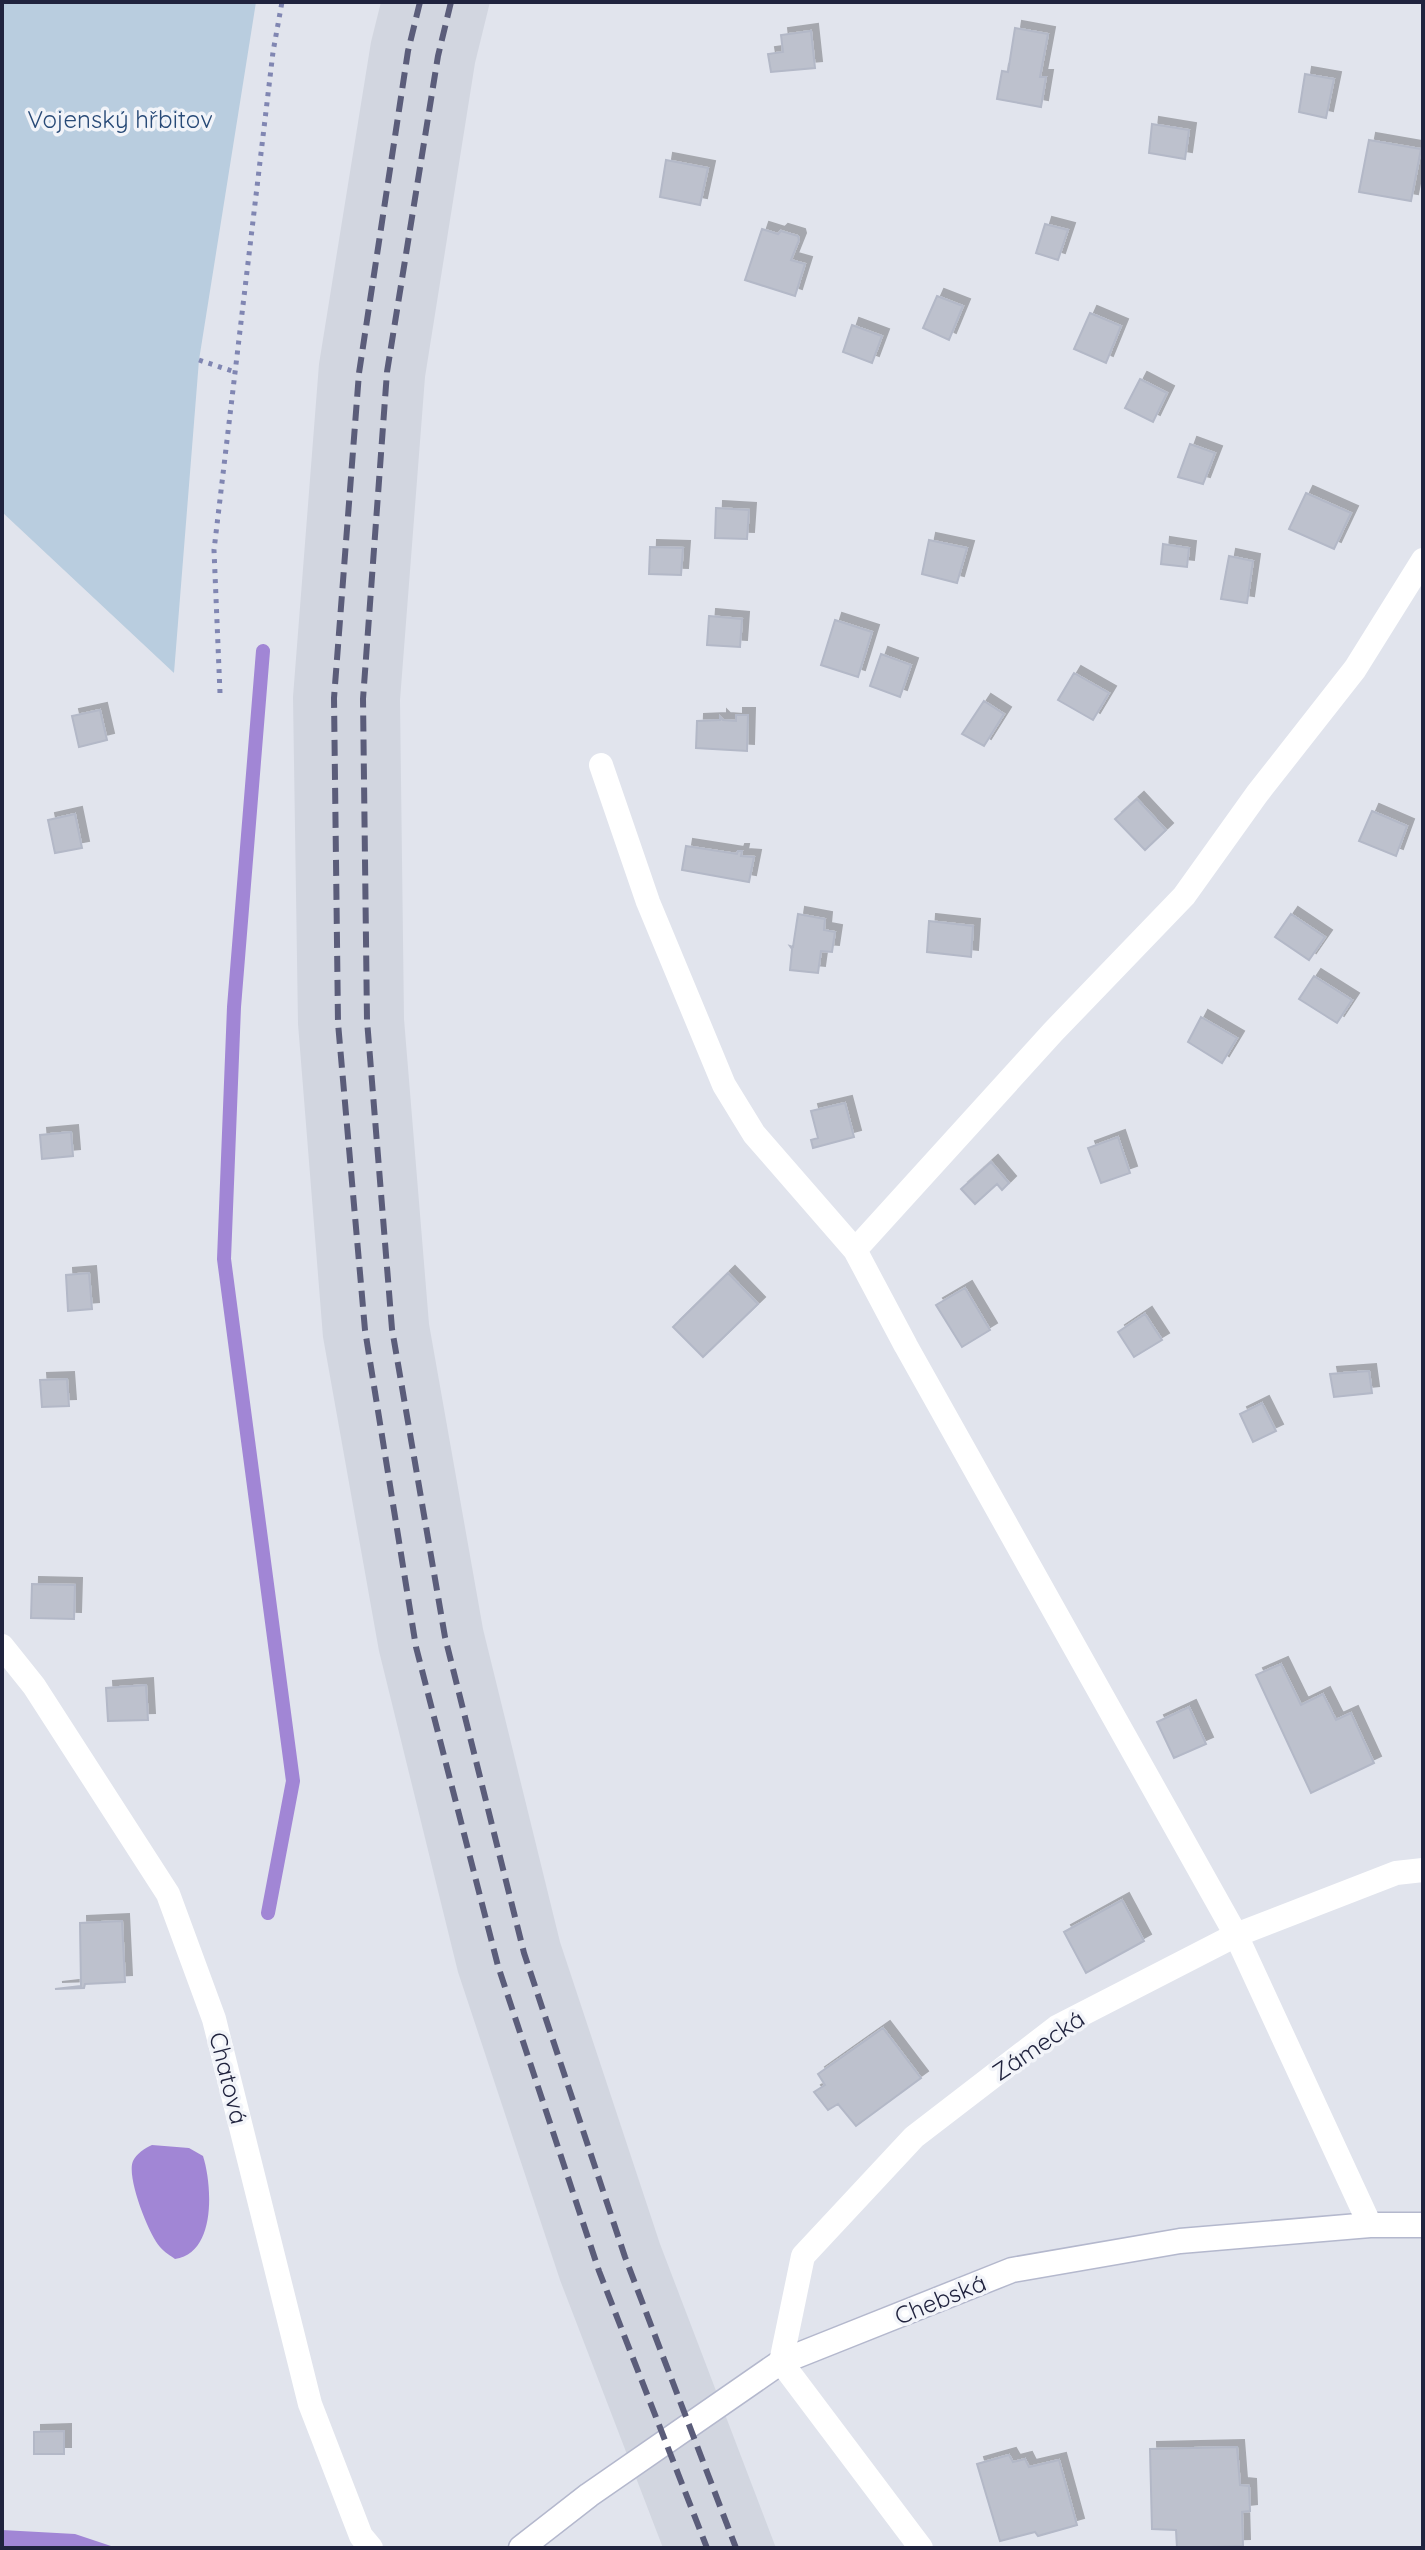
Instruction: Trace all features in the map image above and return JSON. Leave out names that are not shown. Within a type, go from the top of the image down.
[{"type":"street","points":[[855,1250],[1053,1032],[1184,896],[1257,794],[1355,669],[1423,560]]},
{"type":"street","points":[[601,765],[648,902],[724,1085],[754,1134],[855,1250],[1236,1935],[1370,2225]]},
{"type":"street","name":"Chatová","points":[[2,1646],[34,1686],[168,1894],[214,2019],[310,2404],[361,2536],[371,2548]]},
{"type":"street","name":"Zámecká","points":[[781,2362],[803,2256],[914,2137],[1057,2027],[1236,1935],[1396,1873],[1423,1870]]},
{"type":"street","name":"Chebská","points":[[521,2548],[589,2495],[781,2362],[1012,2270],[1180,2241],[1370,2225],[1423,2225]]},
{"type":"street","points":[[781,2362],[921,2548]]},
{"type":"path","points":[[220,693],[214,550],[271,67],[282,2]]},
{"type":"path","points":[[199,360],[235,372]]},
{"type":"shaded area","points":[[381,2],[490,2],[475,63],[425,377],[400,700],[404,1019],[429,1324],[483,1629],[560,1942],[660,2244],[776,2548],[663,2548],[560,2280],[458,1972],[379,1651],[323,1337],[298,1024],[293,697],[319,364],[371,42]]},
{"type":"shaded area","points":[[152,2145],[189,2148],[203,2156],[206,2168],[209,2199],[205,2231],[189,2254],[175,2259],[160,2247],[150,2231],[133,2180],[134,2158]]},
{"type":"shaded area","points":[[2,2530],[75,2534],[117,2548],[2,2548]]},
{"type":"green space","name":"Vojenský hřbitov","points":[[2,2],[256,2],[199,360],[174,673],[2,512]]},
{"type":"building","points":[[1015,28],[1048,34],[1040,77],[1046,77],[1041,107],[997,99],[1002,71],[1008,72]]},
{"type":"building","points":[[811,31],[815,68],[771,72],[768,54],[783,52],[781,35]]},
{"type":"building","points":[[1305,74],[1334,79],[1326,118],[1299,112]]},
{"type":"building","points":[[1152,124],[1189,130],[1185,159],[1149,153]]},
{"type":"building","points":[[1369,140],[1421,149],[1411,201],[1359,192]]},
{"type":"building","points":[[666,160],[708,168],[700,205],[660,197]]},
{"type":"building","points":[[1045,224],[1068,230],[1058,260],[1036,253]]},
{"type":"building","points":[[762,229],[798,236],[791,260],[805,264],[795,296],[745,280]]},
{"type":"building","points":[[937,296],[963,306],[949,340],[923,328]]},
{"type":"building","points":[[1090,313],[1121,326],[1106,363],[1074,349]]},
{"type":"building","points":[[852,325],[882,336],[872,363],[843,352]]},
{"type":"building","points":[[1140,379],[1167,393],[1153,422],[1125,408]]},
{"type":"building","points":[[1190,444],[1215,453],[1203,484],[1178,477]]},
{"type":"building","points":[[1306,493],[1351,513],[1334,549],[1289,529]]},
{"type":"building","points":[[716,508],[749,510],[747,539],[715,538]]},
{"type":"building","points":[[929,540],[967,548],[957,583],[922,574]]},
{"type":"building","points":[[1163,544],[1189,548],[1187,567],[1161,564]]},
{"type":"building","points":[[650,547],[683,548],[681,575],[649,574]]},
{"type":"building","points":[[1229,556],[1253,561],[1247,603],[1221,599]]},
{"type":"building","points":[[709,616],[742,619],[740,647],[707,645]]},
{"type":"building","points":[[835,620],[872,632],[858,677],[821,665]]},
{"type":"building","points":[[881,654],[911,665],[900,697],[870,686]]},
{"type":"building","points":[[1074,673],[1109,693],[1093,720],[1058,700]]},
{"type":"building","points":[[984,701],[1004,714],[984,746],[962,734]]},
{"type":"building","points":[[100,710],[107,740],[79,747],[72,716]]},
{"type":"building","points":[[736,715],[748,715],[747,751],[696,748],[697,721],[720,720],[720,717],[736,721]]},
{"type":"building","points":[[1137,799],[1166,830],[1145,850],[1115,819]]},
{"type":"building","points":[[1372,811],[1407,826],[1396,856],[1359,841]]},
{"type":"building","points":[[75,814],[82,848],[55,853],[48,820]]},
{"type":"building","points":[[686,846],[737,854],[742,851],[741,856],[754,857],[749,882],[682,870]]},
{"type":"building","points":[[798,914],[825,919],[824,930],[835,932],[832,952],[821,951],[818,973],[790,970],[790,946],[793,947]]},
{"type":"building","points":[[1291,914],[1325,937],[1309,960],[1275,937]]},
{"type":"building","points":[[929,921],[973,926],[971,957],[927,952]]},
{"type":"building","points":[[1314,976],[1352,1000],[1337,1023],[1299,999]]},
{"type":"building","points":[[1201,1017],[1237,1038],[1222,1063],[1188,1042]]},
{"type":"building","points":[[845,1103],[854,1137],[813,1148],[811,1140],[818,1138],[811,1111]]},
{"type":"building","points":[[71,1132],[73,1156],[42,1159],[40,1135]]},
{"type":"building","points":[[1118,1137],[1130,1173],[1101,1183],[1088,1148]]},
{"type":"building","points":[[991,1162],[1009,1183],[1002,1190],[997,1184],[975,1204],[961,1189]]},
{"type":"building","points":[[89,1273],[92,1309],[68,1311],[66,1275]]},
{"type":"building","points":[[728,1273],[758,1304],[703,1357],[673,1327]]},
{"type":"building","points":[[965,1288],[990,1330],[962,1347],[936,1305]]},
{"type":"building","points":[[1145,1314],[1162,1340],[1134,1357],[1118,1332]]},
{"type":"building","points":[[1369,1371],[1372,1393],[1334,1397],[1330,1374]]},
{"type":"building","points":[[67,1379],[69,1406],[42,1407],[40,1380]]},
{"type":"building","points":[[1262,1403],[1276,1431],[1253,1442],[1240,1414]]},
{"type":"building","points":[[32,1584],[75,1585],[74,1619],[31,1618]]},
{"type":"building","points":[[1281,1664],[1301,1705],[1323,1694],[1336,1720],[1351,1713],[1374,1763],[1311,1793],[1256,1675]]},
{"type":"building","points":[[146,1685],[148,1720],[108,1721],[106,1688]]},
{"type":"building","points":[[1189,1707],[1206,1744],[1174,1758],[1157,1722]]},
{"type":"building","points":[[1122,1900],[1144,1941],[1086,1973],[1064,1932]]},
{"type":"building","points":[[122,1921],[125,1982],[55,1989],[81,1986],[80,1923]]},
{"type":"building","points":[[883,2028],[921,2078],[856,2126],[838,2104],[828,2110],[814,2092],[825,2085],[818,2074]]},
{"type":"building","points":[[64,2431],[64,2454],[34,2454],[34,2432]]},
{"type":"building","points":[[1237,2447],[1240,2485],[1249,2486],[1250,2511],[1242,2512],[1243,2546],[1177,2548],[1176,2530],[1152,2529],[1150,2449]]},
{"type":"building","points":[[1009,2455],[1013,2462],[1025,2459],[1029,2467],[1059,2460],[1077,2525],[1038,2536],[1035,2532],[1000,2541],[977,2464]]},
{"type":"waterway","points":[[263,651],[234,1007],[224,1259],[293,1781],[268,1913]]},
{"type":"railway","points":[[420,2],[408,51],[359,373],[334,698],[338,1023],[365,1330],[416,1647],[498,1966],[599,2271],[707,2548]]},
{"type":"railway","points":[[451,2],[438,56],[387,372],[363,699],[367,1020],[392,1329],[445,1637],[524,1953],[625,2257],[736,2548]]}]
